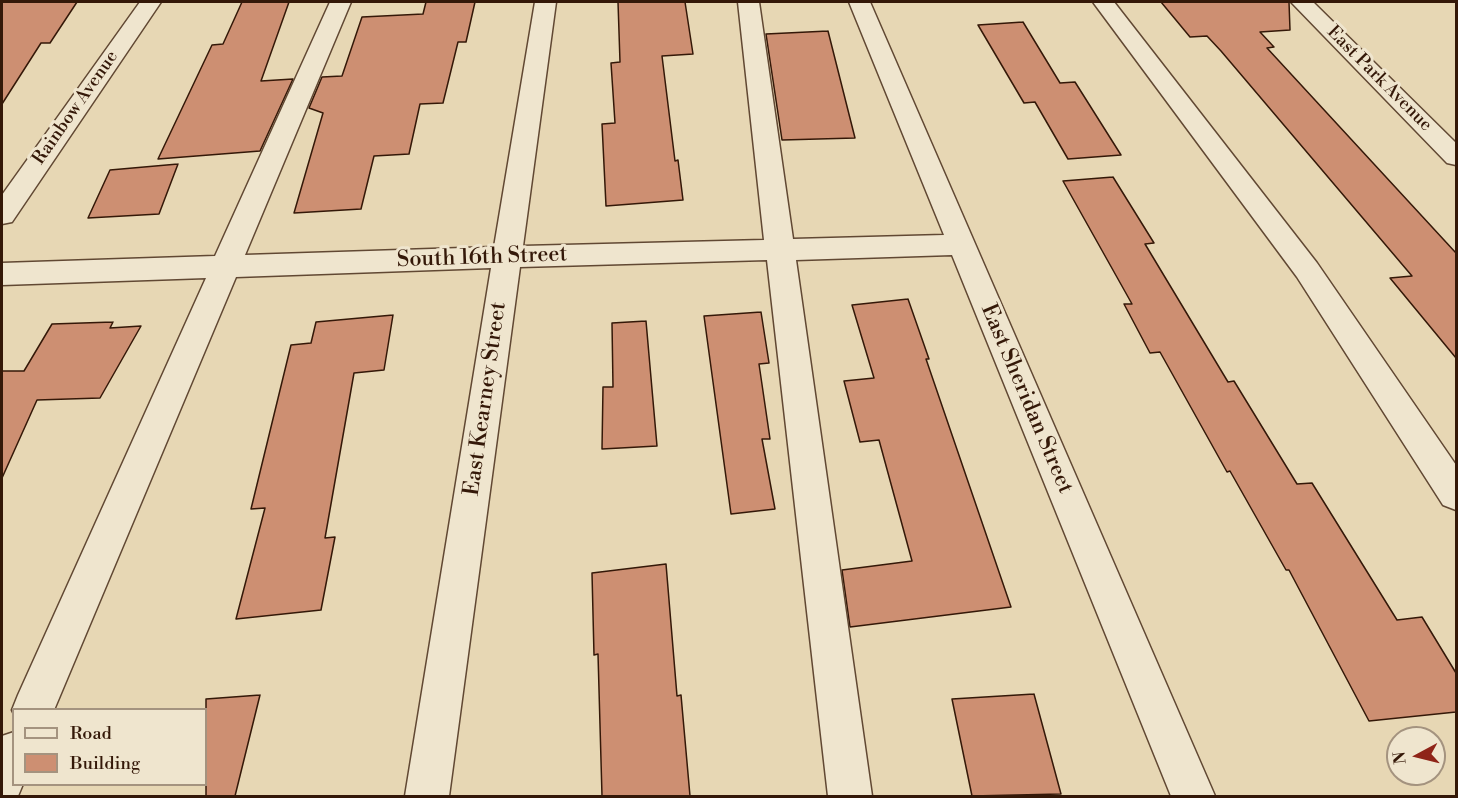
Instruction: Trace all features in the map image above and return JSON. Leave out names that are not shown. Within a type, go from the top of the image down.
[{"type":"street","name":"Rainbow Avenue","points":[[2,215],[150,2]]},
{"type":"street","points":[[34,708],[340,2]]},
{"type":"street","name":"East Kearney Street","points":[[427,796],[545,2]]},
{"type":"street","points":[[748,2],[850,796]]},
{"type":"street","name":"East Sheridan Street","points":[[860,2],[1193,796]]},
{"type":"street","points":[[1102,2],[1307,270],[1456,494]]},
{"type":"street","name":"East Park Avenue","points":[[1301,2],[1456,157]]},
{"type":"street","name":"South 16th Street","points":[[2,274],[962,245]]},
{"type":"street","points":[[2,781],[12,758]]},
{"type":"building","points":[[2,2],[77,2],[50,43],[41,43],[2,104]]},
{"type":"building","points":[[242,2],[289,2],[261,81],[293,79],[260,151],[158,159],[212,45],[223,44]]},
{"type":"building","points":[[426,2],[475,2],[466,42],[458,42],[443,103],[420,104],[409,154],[374,156],[361,209],[294,213],[323,113],[309,108],[322,77],[342,76],[362,17],[423,14]]},
{"type":"building","points":[[618,2],[685,2],[693,54],[662,56],[675,161],[678,160],[683,200],[606,206],[602,124],[615,123],[611,63],[620,62]]},
{"type":"building","points":[[1161,2],[1289,2],[1290,30],[1260,32],[1274,47],[1267,48],[1456,253],[1456,358],[1390,278],[1412,276],[1221,51],[1207,36],[1190,37]]},
{"type":"building","points":[[1023,22],[1060,83],[1075,82],[1121,155],[1068,159],[1035,102],[1024,103],[978,25]]},
{"type":"building","points":[[828,31],[855,138],[782,140],[766,34]]},
{"type":"building","points":[[178,164],[159,214],[88,218],[110,170]]},
{"type":"building","points":[[1113,177],[1154,243],[1145,244],[1228,382],[1234,381],[1297,484],[1312,483],[1397,620],[1422,617],[1456,673],[1456,712],[1369,721],[1289,570],[1286,570],[1230,471],[1227,472],[1160,352],[1150,353],[1124,304],[1132,304],[1063,181]]},
{"type":"building","points":[[908,299],[929,359],[926,359],[1011,607],[850,627],[842,570],[912,561],[879,440],[860,442],[844,381],[874,378],[852,305]]},
{"type":"building","points":[[761,312],[769,363],[759,364],[770,439],[762,439],[775,509],[731,514],[704,316]]},
{"type":"building","points":[[393,315],[384,370],[354,373],[325,538],[335,537],[321,610],[236,619],[265,508],[251,509],[291,345],[311,343],[316,322]]},
{"type":"building","points":[[646,321],[657,446],[602,449],[603,387],[613,387],[612,323]]},
{"type":"building","points":[[113,322],[110,328],[141,326],[100,398],[37,400],[2,478],[2,371],[24,371],[52,324]]},
{"type":"building","points":[[666,564],[677,696],[681,695],[690,796],[602,796],[598,654],[594,655],[592,573]]},
{"type":"building","points":[[1034,694],[1061,794],[972,796],[952,699]]},
{"type":"building","points":[[260,695],[235,796],[206,796],[206,699]]}]
